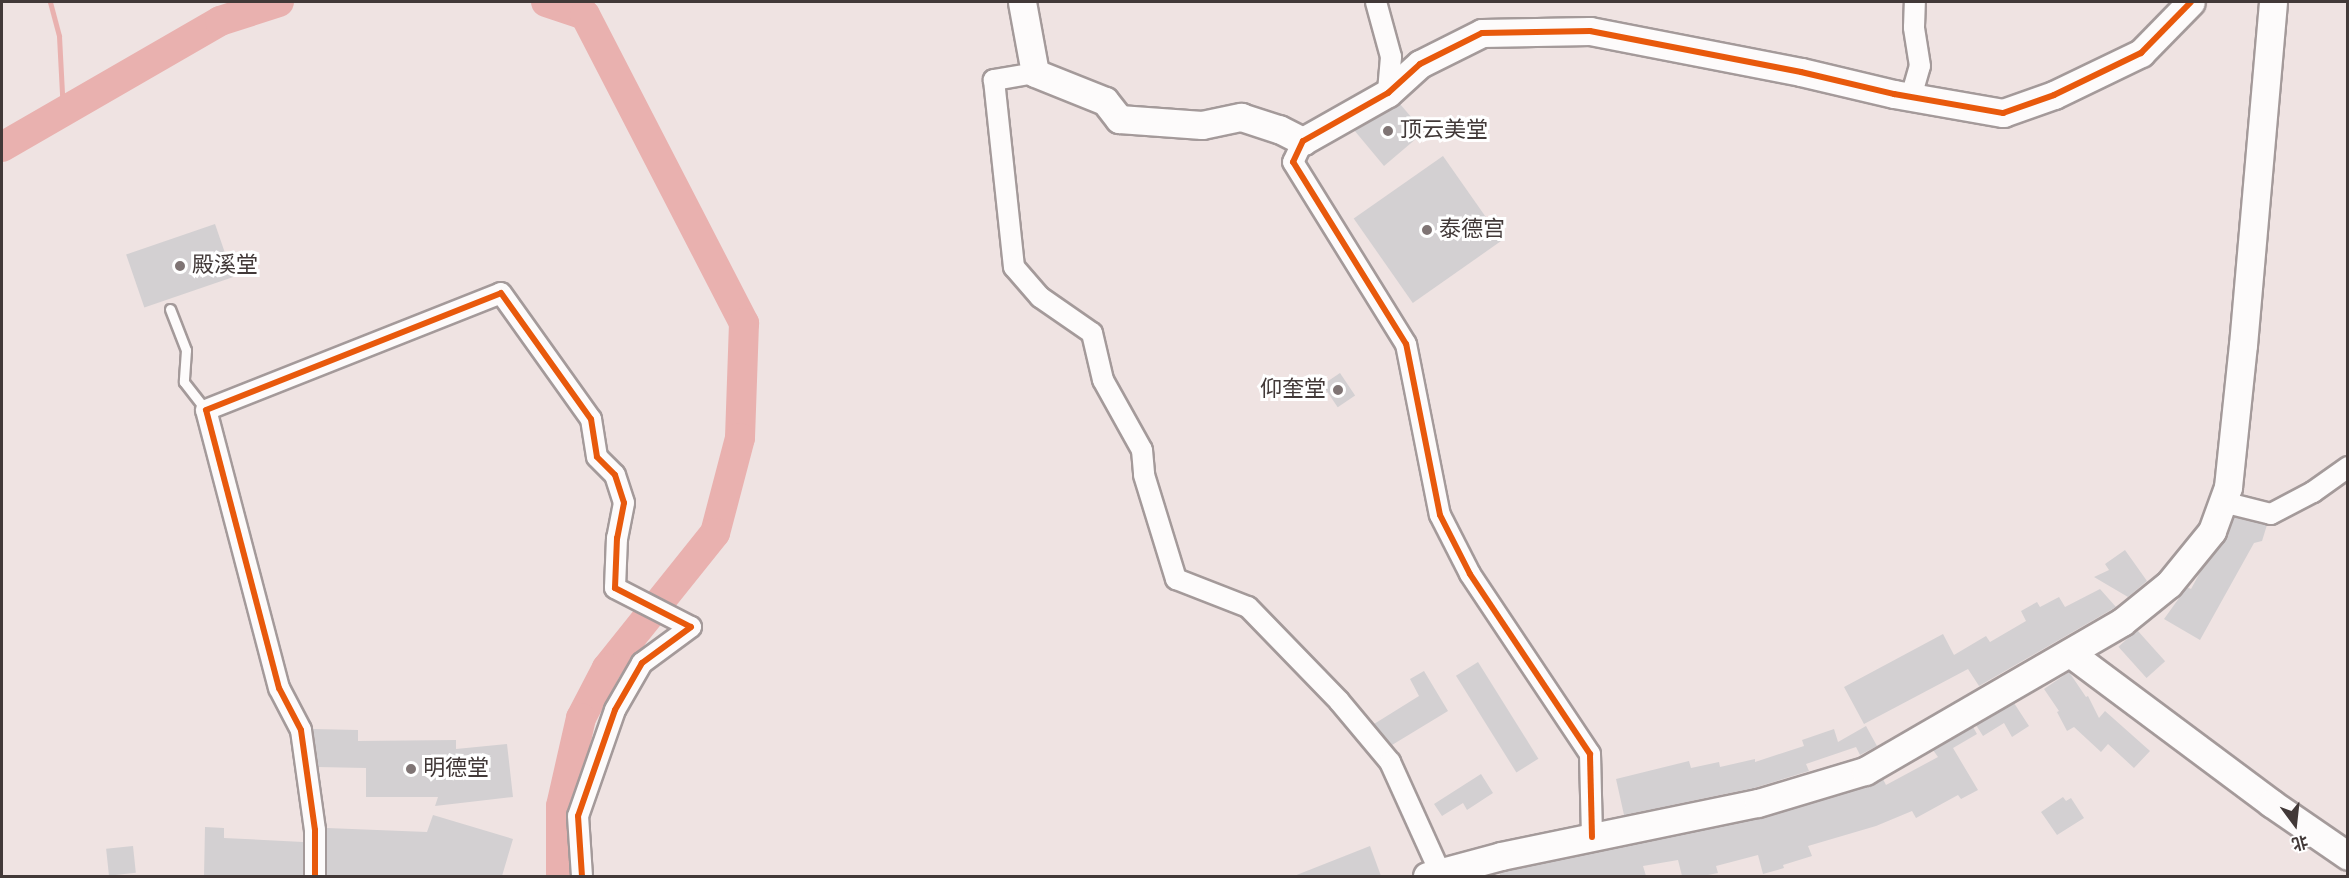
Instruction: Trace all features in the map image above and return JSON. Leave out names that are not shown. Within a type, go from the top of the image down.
[{"type":"street","points":[[1022,2],[1035,73]]},
{"type":"street","points":[[1376,2],[1391,57],[1388,93]]},
{"type":"street","points":[[1911,97],[1920,66],[1914,27],[1915,2]]},
{"type":"street","points":[[1593,837],[1590,754],[1470,574],[1440,515],[1406,344],[1293,162],[1303,141],[1388,93],[1420,64],[1482,33],[1590,31],[1801,72],[1911,97],[2003,113],[2054,95],[2141,53],[2192,2]]},
{"type":"street","points":[[1303,141],[1279,129],[1241,117],[1202,126],[1119,119],[1105,101],[1035,73],[994,80],[1014,267],[1040,297],[1092,333],[1103,380],[1142,450],[1144,475],[1176,579],[1248,607],[1339,701],[1390,762],[1434,874],[1500,855],[1758,803],[1865,771],[2122,622],[2169,584],[2212,531],[2228,487],[2274,2]]},
{"type":"street","points":[[315,876],[315,830],[301,730],[279,688],[206,410],[501,293],[591,419],[597,457],[615,475],[624,503],[617,538],[615,588],[691,627],[642,663],[615,710],[578,816],[582,876]]},
{"type":"street","points":[[2223,501],[2271,514],[2313,492],[2348,467]]},
{"type":"street","points":[[2070,653],[2271,803],[2348,856]]},
{"type":"lane","points":[[170,309],[186,350],[184,382],[206,410]]},
{"type":"building","name":"顶云美堂","points":[[1400,104],[1424,132],[1384,166],[1354,130]]},
{"type":"building","name":"泰德宫","points":[[1443,156],[1502,240],[1413,303],[1354,219]]},
{"type":"building","name":"殿溪堂","points":[[215,224],[233,277],[144,308],[126,255]]},
{"type":"building","name":"仰奎堂","points":[[1340,373],[1355,395],[1338,407],[1323,385]]},
{"type":"building","points":[[2234,517],[2267,525],[2262,541],[2254,543],[2200,640],[2164,619],[2187,587],[2191,589],[2204,565],[2224,541]]},
{"type":"building","points":[[2125,550],[2147,581],[2128,597],[2094,577],[2109,570],[2105,564]]},
{"type":"building","points":[[2100,589],[2116,607],[1979,686],[1968,669],[1864,724],[1844,687],[1943,634],[1954,655],[1986,636],[1990,642],[2026,621],[2021,611],[2037,602],[2040,607],[2059,597],[2065,607]]},
{"type":"building","points":[[2137,630],[2165,661],[2147,678],[2118,647]]},
{"type":"building","points":[[1478,662],[1538,759],[1516,772],[1456,676]]},
{"type":"building","points":[[1424,671],[1448,711],[1392,745],[1374,724],[1419,696],[1410,679]]},
{"type":"building","points":[[2069,672],[2086,697],[2088,696],[2099,718],[2105,711],[2150,751],[2134,768],[2108,744],[2101,752],[2074,727],[2067,731],[2057,712],[2059,711],[2044,689]]},
{"type":"building","points":[[2014,703],[2029,726],[2012,737],[2004,723],[1983,736],[1976,725]]},
{"type":"building","points":[[1866,726],[1877,746],[1860,755],[1856,747],[1806,764],[1809,771],[1754,788],[1624,815],[1616,779],[1689,761],[1691,768],[1719,762],[1720,767],[1755,759],[1755,762],[1804,746],[1802,740],[1834,729],[1838,742]]},
{"type":"building","points":[[1973,727],[1977,734],[1953,748],[1978,790],[1961,799],[1958,795],[1916,818],[1912,811],[1876,826],[1808,846],[1812,856],[1783,865],[1784,868],[1763,874],[1758,855],[1716,866],[1718,873],[1703,876],[1682,876],[1678,860],[1643,866],[1646,876],[1500,876],[1500,873],[1505,871],[1762,818],[1870,786],[1883,779],[1886,785],[1938,757],[1933,750]]},
{"type":"building","points":[[313,729],[358,730],[358,741],[456,740],[456,749],[507,744],[513,797],[435,806],[438,797],[366,797],[366,768],[318,767]]},
{"type":"building","points":[[1481,774],[1493,793],[1467,810],[1463,803],[1442,816],[1434,804]]},
{"type":"building","points":[[2063,797],[2066,801],[2071,798],[2084,818],[2057,835],[2041,812]]},
{"type":"building","points":[[433,815],[513,839],[502,876],[327,876],[327,828],[427,832]]},
{"type":"building","points":[[205,827],[224,828],[224,838],[303,842],[303,876],[204,876]]},
{"type":"building","points":[[133,846],[136,873],[109,876],[106,849]]},
{"type":"building","points":[[1370,846],[1381,876],[1294,876]]},
{"type":"waterway","points":[[50,2],[59,36],[63,112]]},
{"type":"waterway","points":[[2,147],[220,21],[279,2]]},
{"type":"waterway","points":[[546,2],[585,15],[744,323],[740,438],[715,533],[607,668],[581,718],[561,806],[561,876]]},
{"type":"cycle path","points":[[1592,837],[1590,754],[1470,574],[1440,515],[1406,344],[1293,162],[1303,141],[1388,93],[1420,64],[1482,33],[1590,31],[1801,72],[1894,94],[2003,113],[2054,95],[2141,53],[2191,2]]},
{"type":"cycle path","points":[[315,876],[315,830],[301,730],[279,688],[206,410],[501,293],[591,419],[597,457],[615,475],[624,503],[617,538],[615,588],[691,627],[642,663],[615,710],[578,816],[582,876]]},
{"type":"place","name":"顶云美堂","points":[[1388,131]]},
{"type":"place","name":"泰德宫","points":[[1427,230]]},
{"type":"place","name":"殿溪堂","points":[[180,266]]},
{"type":"place","name":"仰奎堂","points":[[1338,390]]},
{"type":"place","name":"明德堂","points":[[411,769]]}]
